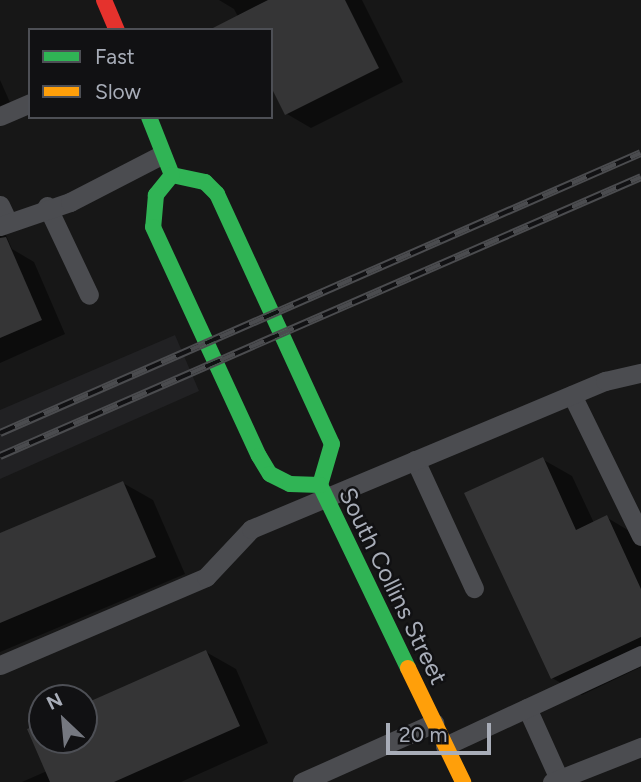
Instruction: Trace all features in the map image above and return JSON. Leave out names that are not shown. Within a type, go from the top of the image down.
[{"type":"main road","points":[[104,0],[116,28]]},
{"type":"main road","points":[[150,119],[172,175]]},
{"type":"main road","name":"South Collins Street","points":[[323,491],[290,484],[270,474],[207,343],[153,227],[156,195],[172,175],[205,182],[217,194],[332,444],[323,491],[463,782]]},
{"type":"lane","points":[[0,116],[28,104]]},
{"type":"lane","points":[[3,218],[70,201],[162,155]]},
{"type":"lane","points":[[47,206],[89,295]]},
{"type":"lane","points":[[0,665],[205,577],[251,529],[323,491],[415,460],[572,395],[641,373]]},
{"type":"lane","points":[[572,395],[641,536]]},
{"type":"lane","points":[[415,460],[474,588]]},
{"type":"lane","points":[[445,746],[641,655]]},
{"type":"lane","points":[[527,708],[556,781],[641,747]]},
{"type":"lane","points":[[302,782],[434,723]]},
{"type":"shaded area","points":[[175,335],[199,391],[0,479],[0,410]]},
{"type":"building","points":[[268,0],[345,0],[379,68],[285,115],[273,91],[273,28],[213,28]]},
{"type":"building","points":[[6,237],[42,320],[0,338],[0,238]]},
{"type":"building","points":[[543,457],[576,530],[607,515],[641,589],[641,637],[551,679],[464,493]]},
{"type":"building","points":[[123,481],[156,557],[0,623],[0,533]]},
{"type":"building","points":[[206,650],[240,726],[114,782],[50,782],[38,754],[98,754],[98,698]]},
{"type":"railway","points":[[0,433],[641,153]]},
{"type":"railway","points":[[0,456],[641,177]]},
{"type":"traffic: fast","points":[[150,119],[172,175]]},
{"type":"traffic: fast","points":[[172,175],[205,182],[217,194],[332,444],[320,485],[408,668]]},
{"type":"traffic: fast","points":[[172,175],[156,195],[153,227],[259,456],[270,474],[290,484],[320,485]]},
{"type":"traffic: slow","points":[[408,668],[463,782]]},
{"type":"traffic: jam","points":[[104,0],[116,28]]}]
